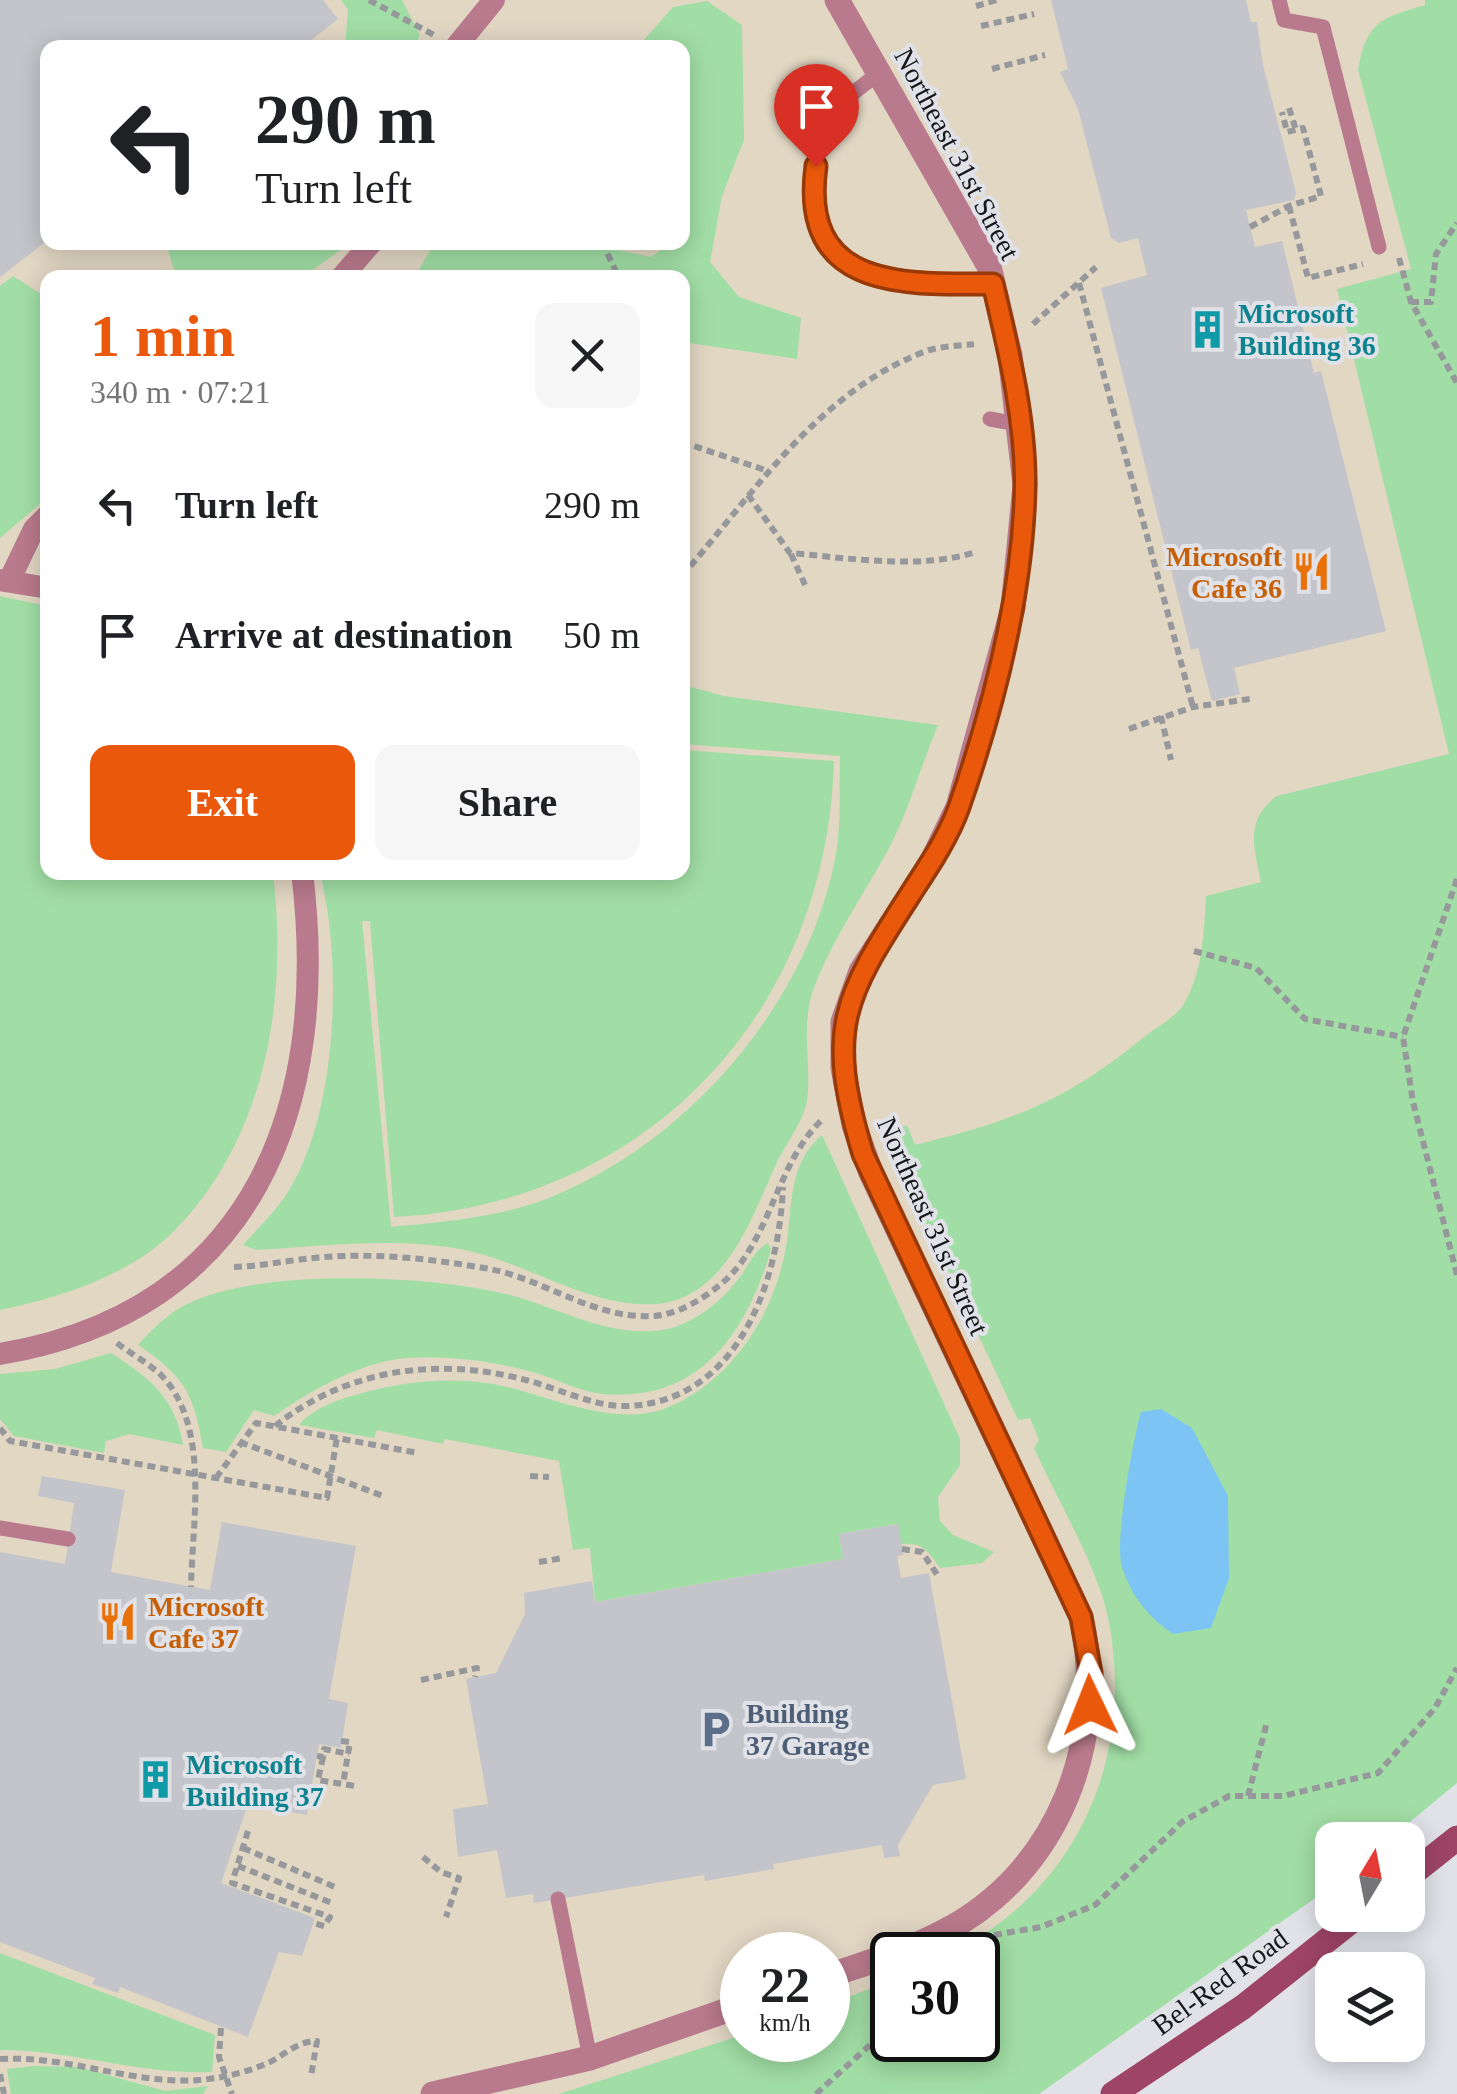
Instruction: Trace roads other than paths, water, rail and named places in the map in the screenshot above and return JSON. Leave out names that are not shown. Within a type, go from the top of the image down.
[{"type":"main road","points":[[1425,1863],[1457,1838]]},
{"type":"main road","name":"Bel-Red Road","points":[[1113,2094],[1243,2007],[1338,1932]]},
{"type":"street","points":[[461,40],[494,0]]},
{"type":"street","name":"Northeast 31st Street","points":[[838,0],[961,211],[993,284],[1010,355],[1025,485],[1013,608],[958,808],[933,859],[861,971],[843,1022],[847,1098],[863,1154],[889,1214],[1081,1617],[1091,1673],[1087,1738],[1066,1804],[1050,1831],[990,1900],[943,1932],[850,1968]]},
{"type":"street","points":[[348,270],[365,250]]},
{"type":"street","points":[[40,522],[4,580],[40,587]]},
{"type":"street","points":[[0,1354],[46,1346],[100,1328],[142,1307],[206,1256],[229,1229],[265,1169],[301,1063],[309,986],[302,880]]},
{"type":"street","points":[[433,2094],[590,2058],[720,2014]]},
{"type":"lane","points":[[1279,0],[1284,20],[1323,27],[1380,247]]},
{"type":"lane","points":[[880,72],[836,109],[819,141],[812,190],[828,245],[871,278],[993,284]]},
{"type":"lane","points":[[990,418],[1018,424]]},
{"type":"lane","points":[[0,1528],[68,1539]]},
{"type":"lane","points":[[558,1900],[590,2058]]},
{"type":"water","points":[[1161,1409],[1192,1428],[1228,1496],[1229,1578],[1211,1628],[1173,1634],[1148,1613],[1136,1596],[1120,1554],[1126,1490],[1141,1412]]},
{"type":"place","name":"Microsoft Building 36","points":[[1208,329]]},
{"type":"place","name":"Microsoft Cafe 36","points":[[1312,572]]},
{"type":"place","name":"Microsoft Cafe 37","points":[[118,1622]]},
{"type":"place","name":"Building 37 Garage","points":[[716,1729]]},
{"type":"place","name":"Microsoft Building 37","points":[[156,1780]]}]
